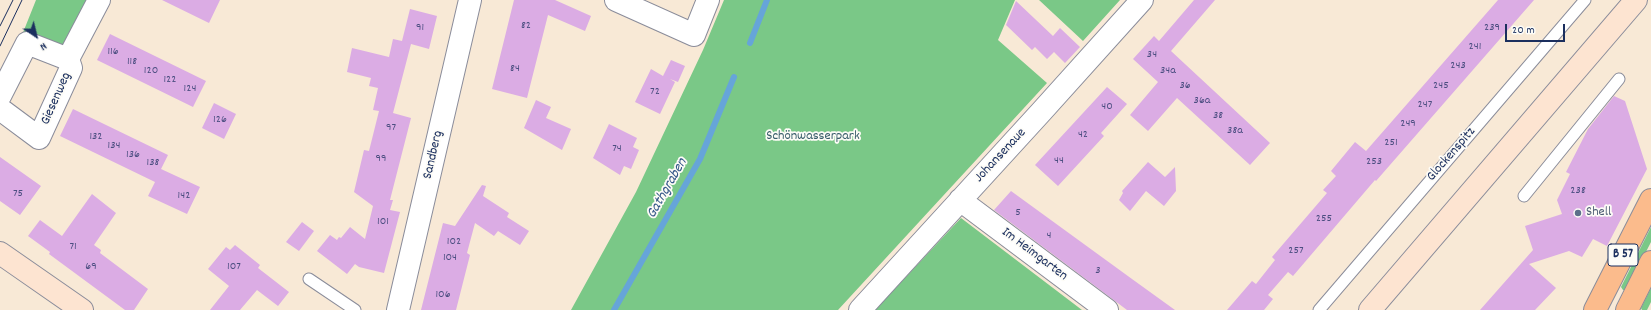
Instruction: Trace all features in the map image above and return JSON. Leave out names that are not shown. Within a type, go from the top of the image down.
[{"type":"main road","points":[[1370,310],[1636,0]]},
{"type":"main road","name":"B 57","points":[[1595,310],[1651,200]]},
{"type":"main road","points":[[0,253],[82,310]]},
{"type":"main road","name":"B 57","points":[[1627,310],[1651,262]]},
{"type":"street","name":"Giesenweg","points":[[0,109],[39,138],[71,68],[68,59],[99,0]]},
{"type":"street","name":"Sandberg","points":[[398,310],[470,0]]},
{"type":"street","points":[[616,0],[694,35],[708,0]]},
{"type":"street","name":"Johansenaue","points":[[860,310],[1142,0]]},
{"type":"street","name":"Giesenweg","points":[[0,96],[28,43],[68,59]]},
{"type":"street","name":"Im Heimgarten","points":[[960,200],[1107,310]]},
{"type":"lane","name":"Glockenspitz","points":[[1319,310],[1585,0]]},
{"type":"lane","points":[[1524,196],[1619,79]]},
{"type":"lane","points":[[309,279],[355,310]]},
{"type":"green space","points":[[36,0],[93,0],[67,52],[22,35]]},
{"type":"green space","name":"Schönwasserpark","points":[[724,0],[1015,0],[998,40],[1047,83],[838,310],[571,310],[636,192],[703,50]]},
{"type":"green space","points":[[1039,0],[1120,0],[1083,41]]},
{"type":"green space","points":[[961,218],[1082,310],[875,310]]},
{"type":"green space","points":[[1651,227],[1651,242],[1626,291],[1623,290],[1621,287]]},
{"type":"green space","points":[[1651,288],[1651,302],[1647,310],[1642,310],[1641,308]]},
{"type":"building","points":[[162,0],[220,0],[209,23]]},
{"type":"building","points":[[514,0],[555,0],[591,16],[585,31],[548,15],[527,98],[492,89]]},
{"type":"building","points":[[1194,0],[1215,0],[1171,51],[1270,143],[1250,165],[1177,98],[1148,131],[1130,115],[1158,82],[1133,59],[1154,36],[1159,41]]},
{"type":"building","points":[[1498,0],[1534,0],[1376,181],[1375,180],[1293,276],[1288,272],[1268,295],[1273,299],[1264,310],[1227,310],[1252,281],[1256,284],[1275,260],[1272,257],[1327,193],[1323,190],[1336,176],[1331,171],[1355,142],[1366,151]]},
{"type":"building","points":[[1016,1],[1053,36],[1060,28],[1080,47],[1065,63],[1054,52],[1047,59],[1035,47],[1032,50],[1006,25]]},
{"type":"building","points":[[410,9],[437,16],[429,49],[411,44],[393,113],[411,118],[390,200],[393,200],[390,210],[400,212],[384,273],[359,267],[355,264],[347,274],[317,251],[330,235],[337,240],[339,237],[341,238],[350,227],[365,239],[373,206],[354,192],[364,150],[369,151],[379,111],[373,110],[378,88],[369,86],[371,78],[347,72],[352,48],[389,57],[393,39],[402,41]]},
{"type":"building","points":[[110,34],[206,81],[193,107],[97,60]]},
{"type":"building","points":[[671,60],[685,66],[678,82],[670,79],[675,82],[660,114],[635,102],[651,69],[663,76]]},
{"type":"building","points":[[1107,87],[1127,104],[1101,133],[1104,136],[1058,186],[1035,165]]},
{"type":"building","points":[[1614,96],[1625,101],[1647,169],[1607,246],[1593,239],[1582,257],[1569,251],[1529,264],[1556,288],[1535,310],[1480,310],[1533,250],[1525,226],[1562,214],[1557,200],[1570,174],[1566,172],[1588,129]]},
{"type":"building","points":[[536,100],[551,107],[546,118],[571,129],[562,150],[524,128]]},
{"type":"building","points":[[214,103],[236,114],[224,139],[202,128]]},
{"type":"building","points":[[73,109],[168,155],[161,169],[200,187],[187,214],[148,196],[155,182],[60,136]]},
{"type":"building","points":[[609,124],[637,138],[633,147],[639,150],[631,169],[624,166],[620,175],[593,158]]},
{"type":"building","points":[[0,157],[41,186],[20,215],[0,201]]},
{"type":"building","points":[[1148,162],[1165,177],[1175,167],[1176,191],[1164,206],[1146,191],[1130,211],[1119,200],[1123,193],[1122,191]]},
{"type":"building","points":[[482,185],[486,186],[483,196],[509,213],[507,217],[529,231],[520,245],[498,231],[494,236],[475,223],[467,253],[470,255],[456,310],[421,310],[443,223],[455,226]]},
{"type":"building","points":[[1011,191],[1175,310],[1127,310],[994,210]]},
{"type":"building","points":[[92,194],[116,213],[94,245],[101,250],[100,253],[148,289],[134,310],[125,310],[49,254],[50,252],[28,236],[40,220],[62,236]]},
{"type":"building","points":[[302,222],[314,231],[299,251],[286,242]]},
{"type":"building","points":[[235,245],[260,265],[258,268],[289,292],[278,306],[257,290],[240,310],[210,310],[229,286],[208,269],[226,247],[230,250]]},
{"type":"waterway","name":"Gathgraben","points":[[750,43],[767,0]]},
{"type":"waterway","name":"Gathgraben","points":[[614,310],[700,159],[734,77]]},
{"type":"tram line","points":[[0,26],[13,0]]},
{"type":"tram line","points":[[0,46],[22,0]]},
{"type":"place","name":"Shell","points":[[1578,213]]}]
